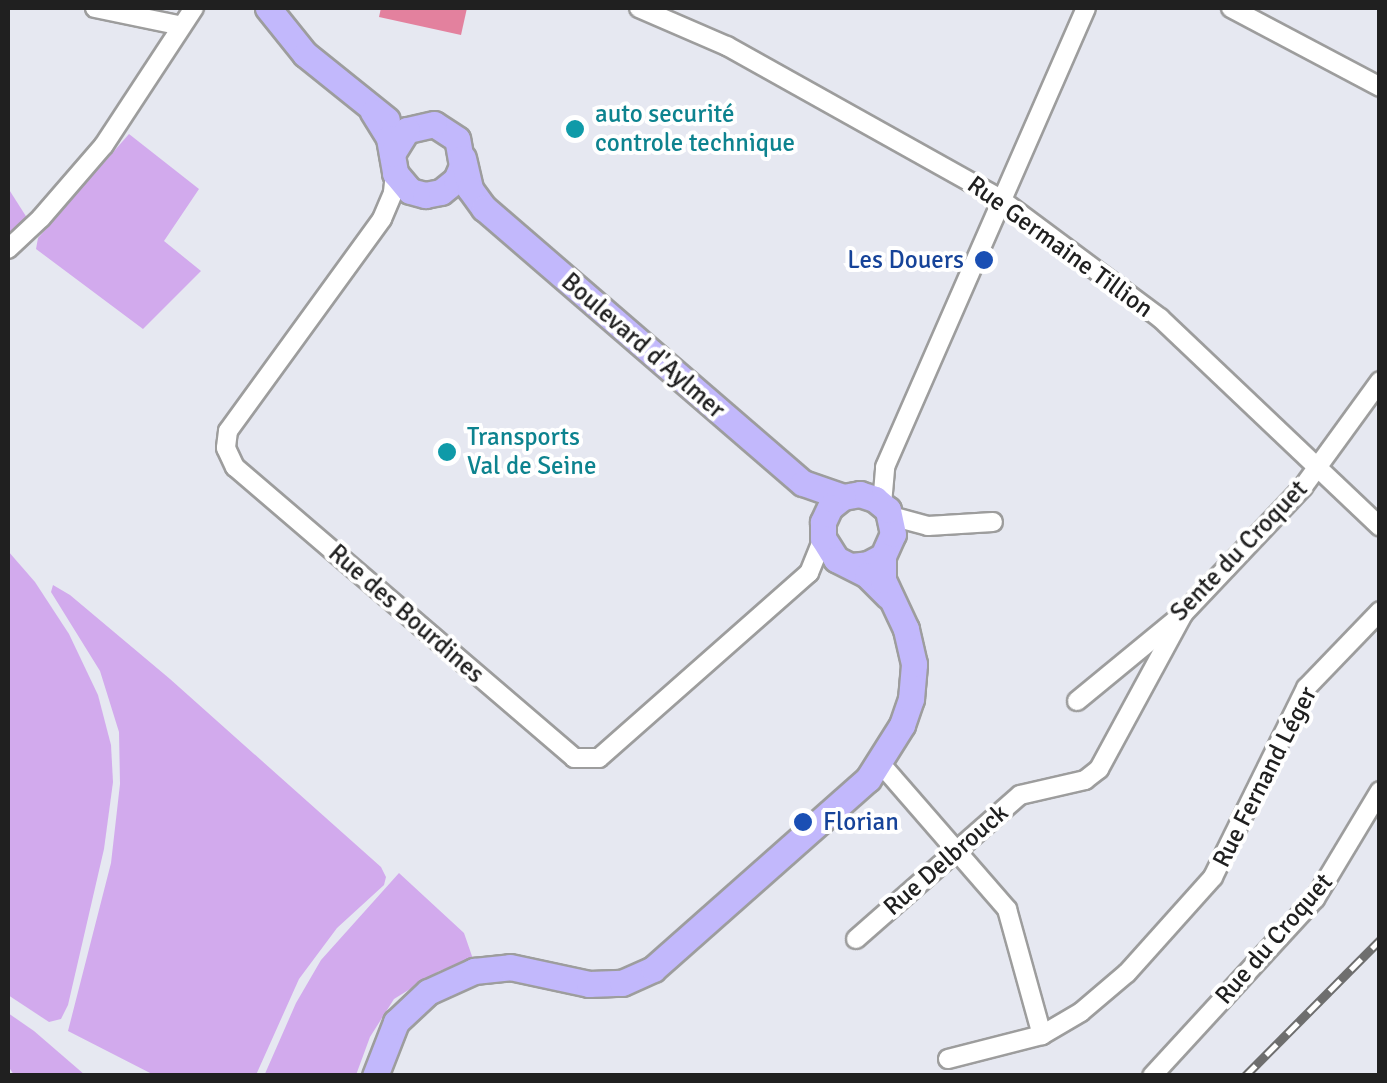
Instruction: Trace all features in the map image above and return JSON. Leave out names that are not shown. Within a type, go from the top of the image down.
[{"type":"street","points":[[94,8],[178,25]]},
{"type":"street","points":[[8,249],[41,218],[104,145],[178,25],[194,8]]},
{"type":"street","points":[[268,8],[305,54],[373,112],[386,130],[394,164],[407,189],[431,194],[456,180],[463,158],[448,130],[434,124],[414,126],[373,112]]},
{"type":"street","name":"Rue Germaine Tillion","points":[[639,8],[727,46],[999,198],[1160,318],[1380,528]]},
{"type":"street","points":[[375,1076],[396,1022],[428,992],[474,972],[510,967],[589,984],[622,983],[653,970],[853,793],[880,762],[911,699],[914,664],[906,629],[888,596],[830,553],[823,530],[830,507],[870,484],[885,467],[999,198],[1086,8]]},
{"type":"street","points":[[1231,8],[1380,87]]},
{"type":"street","points":[[394,164],[400,136],[414,126]]},
{"type":"street","name":"Boulevard d'Aylmer","points":[[463,158],[470,188],[484,208],[803,483],[848,496]]},
{"type":"street","name":"Rue des Bourdines","points":[[394,164],[393,193],[382,219],[228,431],[226,448],[235,466],[574,758],[599,758],[809,573],[849,565]]},
{"type":"street","name":"Rue des Bourdines","points":[[382,219],[431,194]]},
{"type":"street","name":"Boulevard d'Aylmer","points":[[431,194],[484,208]]},
{"type":"street","name":"Sente du Croquet","points":[[1077,700],[1183,614],[1317,468],[1380,381]]},
{"type":"street","points":[[885,467],[888,596]]},
{"type":"street","name":"Boulevard d'Aylmer","points":[[803,483],[823,530]]},
{"type":"street","points":[[848,496],[868,496],[886,510],[928,526],[994,522]]},
{"type":"street","points":[[849,565],[868,564],[928,526]]},
{"type":"street","name":"Rue des Bourdines","points":[[809,573],[823,530]]},
{"type":"street","name":"Rue Fernand Léger","points":[[948,1059],[1042,1035],[1081,1012],[1127,973],[1213,878],[1306,688],[1380,611]]},
{"type":"street","name":"Rue Delbrouck","points":[[856,939],[1020,795],[1085,780],[1099,769],[1183,614]]},
{"type":"street","points":[[880,762],[1007,909],[1042,1035]]},
{"type":"street","name":"Rue du Croquet","points":[[1152,1076],[1314,899],[1380,791]]},
{"type":"shaded area","points":[[381,8],[467,8],[461,35],[379,17]]},
{"type":"shaded area","points":[[129,134],[199,189],[164,241],[201,271],[143,329],[36,249],[38,238]]},
{"type":"shaded area","points":[[8,188],[29,221],[8,239]]},
{"type":"shaded area","points":[[8,551],[35,582],[69,634],[98,695],[111,745],[113,782],[104,849],[68,1005],[61,1019],[49,1022],[8,995]]},
{"type":"shaded area","points":[[53,585],[170,679],[381,867],[386,877],[384,885],[337,928],[299,979],[256,1075],[154,1075],[68,1031],[111,863],[120,784],[119,732],[100,671],[51,592]]},
{"type":"shaded area","points":[[399,873],[464,933],[473,959],[439,971],[394,999],[370,1037],[356,1075],[264,1076],[296,1003],[321,960]]},
{"type":"shaded area","points":[[8,1013],[85,1075],[14,1075],[8,1066]]},
{"type":"railway","points":[[1245,1076],[1380,940]]},
{"type":"place","name":"auto securité controle technique","points":[[575,129]]},
{"type":"place","name":"Les Douers","points":[[984,260]]},
{"type":"place","name":"Transports Val de Seine","points":[[447,452]]},
{"type":"place","name":"Florian","points":[[803,822]]}]
